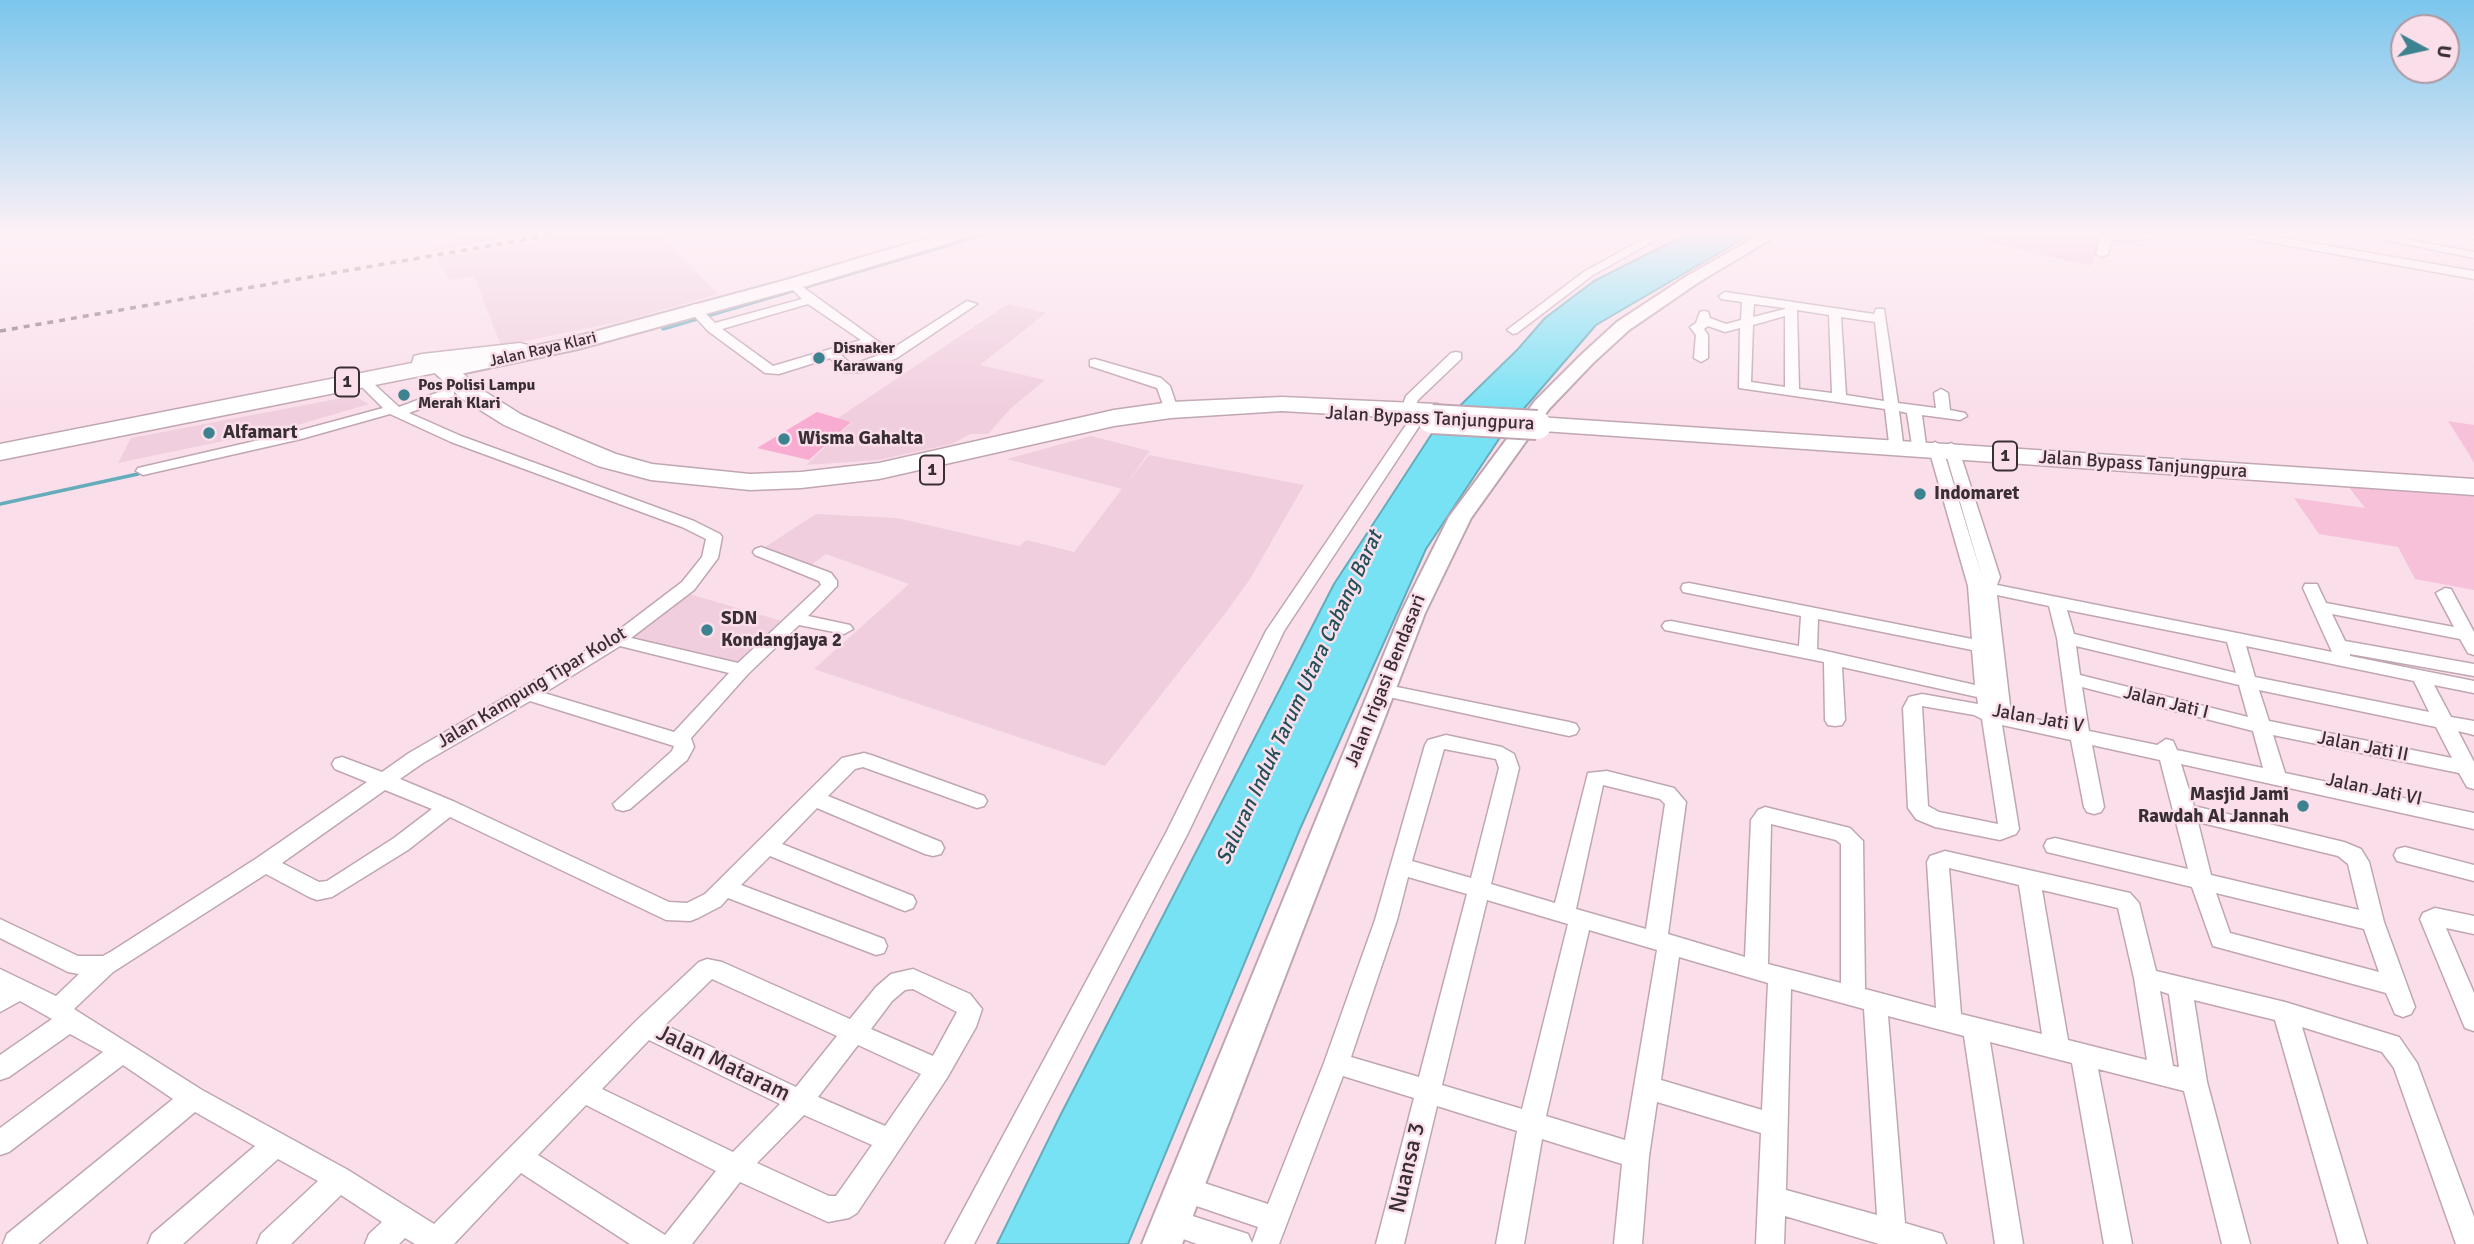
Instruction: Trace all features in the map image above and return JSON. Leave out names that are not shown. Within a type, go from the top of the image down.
[{"type":"highway","points":[[375,385],[429,386],[443,377],[472,382],[480,373],[527,352]]},
{"type":"highway","points":[[270,397],[429,359],[527,352]]},
{"type":"highway","name":"Jalan Raya Klari","points":[[0,452],[270,397],[443,377]]},
{"type":"highway","name":"Jalan Bypass Tanjungpura","points":[[443,377],[513,421],[629,467],[681,477],[750,482],[801,480],[879,471],[1114,418],[1171,410],[1282,404],[2474,481]]},
{"type":"highway","name":"Jalan Bypass Tanjungpura","points":[[443,377],[516,436],[603,471],[665,486],[743,491],[871,481],[930,470],[1112,426],[1169,418],[1274,412],[1424,415]]},
{"type":"highway","name":"1","points":[[0,459],[375,385]]},
{"type":"highway","name":"Jalan Bypass Tanjungpura","points":[[1539,422],[2474,487]]},
{"type":"main road","name":"Jalan Raya Klari","points":[[700,316],[767,293]]},
{"type":"main road","name":"Jalan Raya Klari","points":[[443,377],[527,352],[700,316],[779,293]]},
{"type":"street","points":[[802,293],[891,355]]},
{"type":"street","points":[[1513,330],[1562,293]]},
{"type":"street","name":"Jalan Irigasi Bendasari","points":[[1166,1233],[1382,690],[1447,539],[1478,490],[1542,405],[1623,326],[1672,293]]},
{"type":"street","points":[[1725,296],[1791,309],[1880,316],[1891,406],[1932,448]]},
{"type":"street","points":[[700,316],[810,300]]},
{"type":"street","points":[[1748,300],[1744,385],[1960,416]]},
{"type":"street","points":[[833,354],[849,369],[856,369],[891,355],[971,304]]},
{"type":"street","points":[[1701,358],[1702,335],[1696,327],[1702,326],[1704,316],[1725,328],[1791,309]]},
{"type":"street","points":[[1791,309],[1791,392]]},
{"type":"street","points":[[1835,313],[1839,399]]},
{"type":"street","points":[[700,316],[770,370],[872,341]]},
{"type":"street","points":[[959,1244],[1177,833],[1275,631],[1424,415],[1411,399],[1456,356]]},
{"type":"street","points":[[1094,363],[1156,381],[1163,386],[1171,410]]},
{"type":"street","points":[[144,471],[394,412],[443,377]]},
{"type":"street","name":"Jalan Kampung Tipar Kolot","points":[[0,1069],[63,1015],[105,965],[265,864],[460,731],[617,640],[693,580],[710,558],[714,537],[688,524],[456,439],[394,412],[375,385]]},
{"type":"street","points":[[1941,393],[1944,414]]},
{"type":"street","points":[[1913,410],[1992,577],[1982,587]]},
{"type":"street","points":[[679,739],[742,670],[825,592],[829,581],[761,552]]},
{"type":"street","points":[[1982,587],[2235,640],[2474,670]]},
{"type":"street","points":[[1982,587],[1990,708],[2009,829],[2000,832],[1935,819],[1923,814],[1918,808],[1912,709],[1916,701],[1990,708]]},
{"type":"street","points":[[1689,588],[1988,648]]},
{"type":"street","points":[[2311,588],[2342,654],[2421,677],[2474,687]]},
{"type":"street","points":[[2445,593],[2470,642]]},
{"type":"street","points":[[2057,603],[2066,638],[2079,730],[2094,807]]},
{"type":"street","points":[[2321,607],[2470,642]]},
{"type":"street","points":[[1808,653],[1810,611]]},
{"type":"street","points":[[795,619],[844,629]]},
{"type":"street","points":[[1671,626],[1833,659],[1990,708]]},
{"type":"street","points":[[2066,638],[2246,681],[2474,728]]},
{"type":"street","points":[[617,640],[742,670]]},
{"type":"street","points":[[2235,640],[2275,774]]},
{"type":"street","points":[[1833,659],[1835,720]]},
{"type":"street","points":[[2421,677],[2471,773]]},
{"type":"street","name":"Jalan Jati I","points":[[2073,679],[2260,726]]},
{"type":"street","points":[[1382,690],[1569,729]]},
{"type":"street","points":[[528,694],[679,739],[684,747],[680,755],[623,804]]},
{"type":"street","name":"Jalan Jati V","points":[[1990,708],[2275,774]]},
{"type":"street","name":"Jalan Jati II","points":[[2260,726],[2471,773]]},
{"type":"street","name":"Nuansa 3","points":[[1390,1244],[1509,768],[1507,759],[1502,754],[1446,743],[1435,745],[1400,866]]},
{"type":"street","points":[[2167,750],[2201,880],[2221,940],[2399,996],[2373,922],[2358,862],[2353,855],[2344,850],[2185,811]]},
{"type":"street","points":[[342,764],[448,807],[666,911],[690,912],[713,900],[849,763],[864,760],[977,801]]},
{"type":"street","name":"Jalan Jati VI","points":[[2275,774],[2472,817]]},
{"type":"street","points":[[1510,1244],[1595,778],[1607,778],[1667,793],[1676,802],[1648,1088],[1636,1156],[1628,1244]]},
{"type":"street","points":[[814,798],[933,848]]},
{"type":"street","points":[[265,864],[317,891],[332,889],[401,844],[448,807]]},
{"type":"street","points":[[1770,1244],[1772,1125],[1761,820],[1765,815],[1843,834],[1852,841],[1864,998],[1893,1238]]},
{"type":"street","points":[[2055,846],[2373,922]]},
{"type":"street","points":[[768,847],[905,902]]},
{"type":"street","points":[[2405,855],[2474,873]]},
{"type":"street","points":[[1949,1022],[1938,862],[1952,860],[2122,899],[2128,903],[2146,978],[2162,1073]]},
{"type":"street","points":[[1183,1189],[1270,1232],[1336,1063],[1386,920],[1400,866],[1768,973],[2057,1050],[2162,1073],[2194,1083]]},
{"type":"street","points":[[2029,879],[2057,1050]]},
{"type":"street","points":[[725,888],[876,946]]},
{"type":"street","points":[[2474,925],[2435,917],[2431,919],[2474,1021]]},
{"type":"street","points":[[0,928],[76,965],[105,965]]},
{"type":"street","points":[[6,990],[63,1015],[193,1098],[339,1179],[438,1243],[646,1027],[707,969],[714,969],[856,1031],[938,1070]]},
{"type":"street","points":[[2146,978],[2285,1012],[2383,1040],[2397,1049],[2405,1063],[2470,1244]]},
{"type":"street","points":[[584,1092],[736,1167],[828,1209],[839,1209],[847,1203],[938,1070],[971,1009],[927,984],[913,979],[899,981],[884,994],[800,1101],[736,1167],[675,1244]]},
{"type":"street","points":[[2180,987],[2194,1083],[2236,1244]]},
{"type":"street","points":[[2285,1012],[2353,1244]]},
{"type":"street","name":"Jalan Mataram","points":[[646,1027],[888,1140]]},
{"type":"street","points":[[1975,1028],[2008,1244]]},
{"type":"street","points":[[0,1143],[123,1051]]},
{"type":"street","points":[[2083,1056],[2118,1244]]},
{"type":"street","points":[[1336,1063],[1636,1156]]},
{"type":"street","points":[[1648,1088],[1772,1125]]},
{"type":"street","points":[[17,1244],[193,1098]]},
{"type":"street","points":[[162,1244],[277,1143]]},
{"type":"street","points":[[519,1157],[655,1244]]},
{"type":"street","points":[[271,1244],[339,1179]]},
{"type":"street","points":[[1771,1199],[1893,1238],[1932,1244]]},
{"type":"street","points":[[379,1244],[404,1220]]},
{"type":"street","points":[[1166,1233],[1238,1244]]},
{"type":"shaded area","points":[[481,293],[718,294],[628,320],[501,346]]},
{"type":"shaded area","points":[[1008,304],[1046,313],[980,365],[1045,380],[1011,408],[988,434],[970,434],[952,444],[878,460],[806,465],[852,422],[838,418]]},
{"type":"shaded area","points":[[347,397],[358,398],[369,404],[291,427],[118,463],[131,438]]},
{"type":"shaded area","points":[[2448,421],[2474,425],[2474,463],[2469,454]]},
{"type":"shaded area","points":[[1091,436],[1150,451],[1124,487],[1149,455],[1304,485],[1250,579],[1105,766],[814,669],[909,584],[826,554],[810,566],[765,547],[816,514],[897,518],[1019,546],[1027,540],[1074,552],[1122,489],[1007,459]]},
{"type":"shaded area","points":[[2345,482],[2474,490],[2474,590],[2415,579],[2398,547],[2319,534],[2294,498],[2365,508]]},
{"type":"shaded area","name":"SDN Kondangjaya 2","points":[[682,592],[789,623],[742,669],[624,638]]},
{"type":"water","name":"Saluran Induk Tarum Utara Cabang Barat","points":[[1578,293],[1651,293],[1596,325],[1503,433],[1426,549],[1300,829],[1128,1244],[997,1244],[1061,1114],[1334,584],[1433,432],[1518,349],[1545,318]]},
{"type":"building","name":"Wisma Gahalta","points":[[817,412],[851,422],[809,460],[757,448]]},
{"type":"waterway","points":[[663,329],[785,293]]},
{"type":"waterway","points":[[0,504],[138,474]]},
{"type":"railway","points":[[0,331],[218,293]]},
{"type":"place","name":"Disnaker Karawang","points":[[819,358]]},
{"type":"place","name":"Pos Polisi Lampu Merah Klari","points":[[404,395]]},
{"type":"place","name":"Alfamart","points":[[209,433]]},
{"type":"place","name":"Wisma Gahalta","points":[[784,439]]},
{"type":"place","name":"Indomaret","points":[[1920,494]]},
{"type":"place","name":"SDN Kondangjaya 2","points":[[707,630]]},
{"type":"place","name":"Masjid Jami Rawdah Al Jannah","points":[[2303,806]]}]
